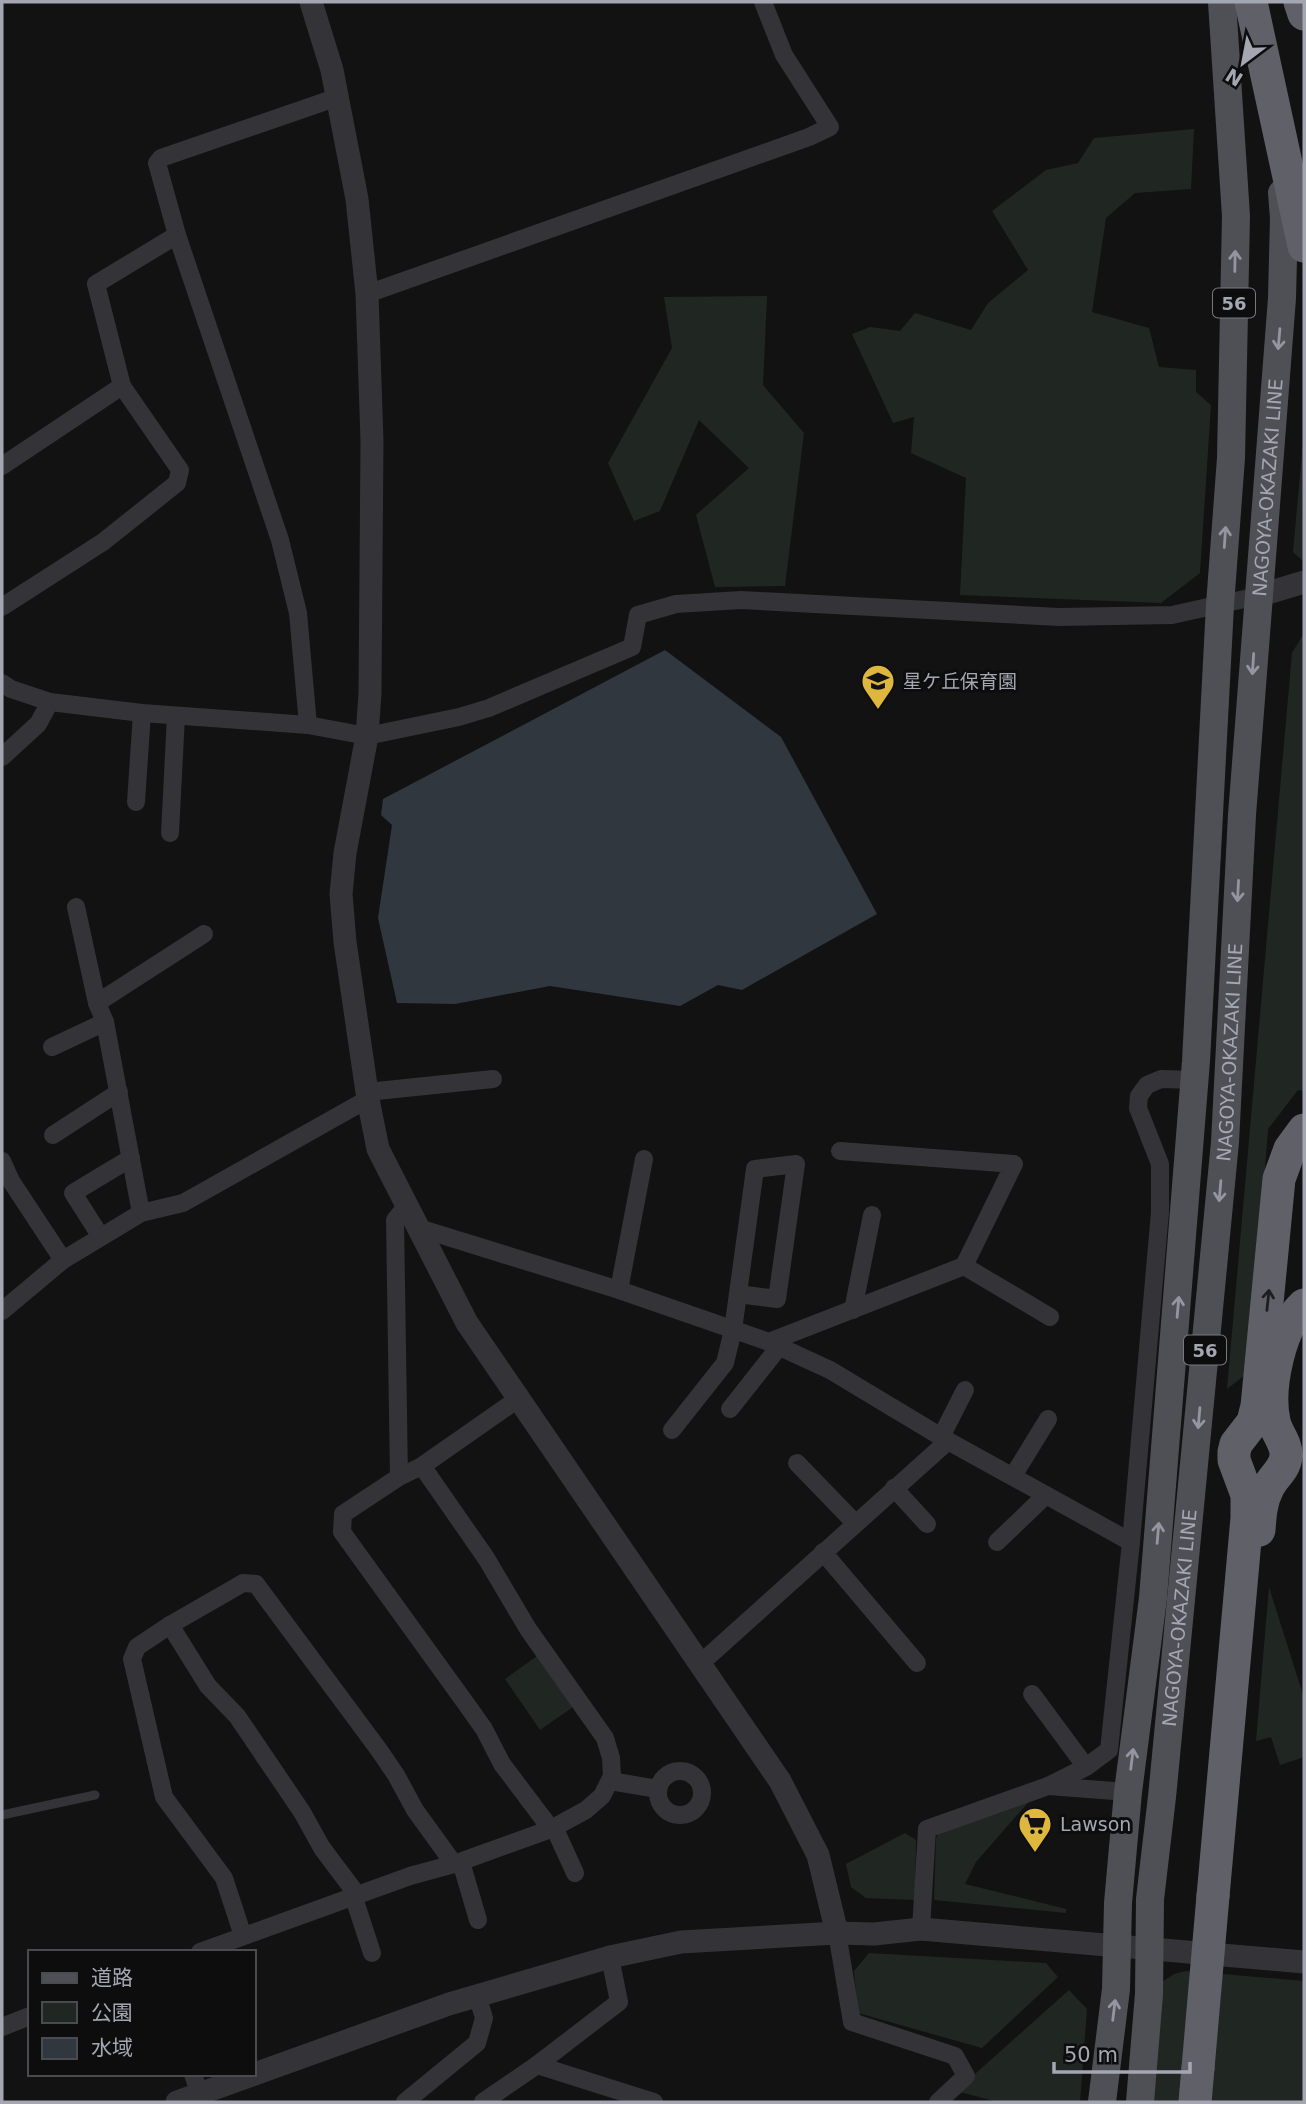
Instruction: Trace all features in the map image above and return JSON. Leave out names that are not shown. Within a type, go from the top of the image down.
[{"type":"highway","points":[[1251,2],[1304,165]]},
{"type":"highway","points":[[1251,2],[1304,246]]},
{"type":"highway","points":[[1300,2],[1304,14]]},
{"type":"highway","points":[[1304,1130],[1290,1149],[1279,1179],[1257,1406],[1253,1423],[1264,1431],[1284,1443],[1286,1458],[1280,1472],[1255,1476],[1234,1460],[1236,1444],[1264,1431],[1273,1417],[1272,1399],[1279,1349],[1291,1320],[1304,1305]]},
{"type":"highway","points":[[1195,2102],[1206,2069],[1221,1896],[1247,1495],[1255,1476]]},
{"type":"highway","points":[[1206,2069],[1213,2102]]},
{"type":"main road","name":"NAGOYA-OKAZAKI LINE","points":[[1102,2102],[1116,1989],[1116,1945],[1128,1792],[1153,1598],[1195,1080],[1220,605],[1231,458],[1236,216],[1222,2]]},
{"type":"main road","name":"NAGOYA-OKAZAKI LINE","points":[[1140,2102],[1151,1949],[1150,1899],[1225,1142],[1242,815],[1258,596],[1282,299],[1294,214],[1267,2]]},
{"type":"street","points":[[311,2],[338,97],[357,199],[367,294],[372,441],[372,619],[367,736],[345,853],[341,894],[345,942],[378,1149],[467,1323],[780,1781],[818,1855],[837,1933],[852,2022],[955,2056],[966,2076],[938,2102]]},
{"type":"street","points":[[367,294],[830,127],[784,55],[763,2]]},
{"type":"street","points":[[308,725],[298,614],[280,540],[177,235],[157,163],[161,158],[338,97]]},
{"type":"street","points":[[2,607],[103,542],[177,483],[180,470],[122,386],[96,284],[177,235]]},
{"type":"street","points":[[2,466],[122,386]]},
{"type":"street","points":[[2,683],[11,689],[50,702],[142,713],[308,725],[367,736],[459,717],[525,693],[632,647],[638,615],[676,604],[741,600],[1059,617],[1172,615],[1258,596],[1304,582]]},
{"type":"street","points":[[2,757],[38,724],[50,702]]},
{"type":"street","points":[[136,802],[142,713]]},
{"type":"street","points":[[170,833],[176,716]]},
{"type":"street","points":[[76,907],[97,1003],[105,1022],[141,1213]]},
{"type":"street","points":[[97,1003],[204,934]]},
{"type":"street","points":[[52,1047],[105,1022]]},
{"type":"street","points":[[2,1311],[64,1260],[141,1213],[183,1203],[368,1096],[493,1079]]},
{"type":"street","points":[[921,1929],[927,1829],[1048,1786],[1086,1767],[1109,1750],[1131,1542],[1160,1212],[1160,1164],[1138,1108],[1139,1096],[1147,1084],[1161,1079],[1195,1080]]},
{"type":"street","points":[[53,1135],[119,1092]]},
{"type":"street","points":[[730,1409],[774,1345],[964,1266],[1014,1164],[840,1151]]},
{"type":"street","points":[[101,1237],[73,1193],[131,1158]]},
{"type":"street","points":[[619,1290],[644,1159]]},
{"type":"street","points":[[2,1161],[11,1181],[64,1260]]},
{"type":"street","points":[[672,1430],[725,1363],[733,1330],[755,1169],[796,1164],[777,1299],[751,1296],[738,1294]]},
{"type":"street","points":[[399,1477],[395,1220],[407,1205]]},
{"type":"street","points":[[853,1310],[872,1215]]},
{"type":"street","points":[[419,1228],[619,1290],[774,1345],[830,1370],[944,1439],[1131,1542]]},
{"type":"street","points":[[964,1266],[1050,1317]]},
{"type":"street","points":[[701,1663],[894,1488],[944,1439],[965,1390]]},
{"type":"street","points":[[518,1399],[422,1466],[399,1477],[343,1514],[342,1532],[484,1729],[502,1764],[552,1828],[575,1873]]},
{"type":"street","points":[[1013,1476],[1048,1419]]},
{"type":"street","points":[[797,1463],[855,1523]]},
{"type":"street","points":[[209,1950],[242,1942],[410,1876],[457,1863],[552,1828],[597,1803],[610,1781],[611,1758],[605,1738],[528,1629],[486,1558],[422,1466]]},
{"type":"street","points":[[894,1488],[928,1524]]},
{"type":"street","points":[[997,1542],[1046,1495]]},
{"type":"street","points":[[823,1552],[917,1663]]},
{"type":"street","points":[[242,1942],[224,1878],[164,1797],[134,1671],[133,1652],[170,1625],[243,1583],[256,1584],[379,1750],[415,1810],[457,1863],[478,1920]]},
{"type":"street","points":[[170,1625],[208,1686],[237,1716],[356,1897],[372,1953]]},
{"type":"street","points":[[1032,1694],[1086,1767]]},
{"type":"street","points":[[610,1781],[658,1789]]},
{"type":"street","points":[[1048,1786],[1128,1792]]},
{"type":"street","points":[[256,2071],[477,1994],[610,1957],[681,1942],[837,1933],[874,1934],[921,1929],[1304,1962]]},
{"type":"street","points":[[483,2102],[537,2065],[619,2002],[610,1957]]},
{"type":"street","points":[[405,2102],[478,2043],[484,2018],[477,1994]]},
{"type":"street","points":[[2,2027],[28,2017]]},
{"type":"street","points":[[537,2065],[654,2102]]},
{"type":"street","points":[[193,2093],[242,2076]]},
{"type":"lane","points":[[2,1815],[95,1795]]},
{"type":"green space","points":[[1194,129],[1191,189],[1135,193],[1106,218],[1092,312],[1149,328],[1159,367],[1196,370],[1196,392],[1211,405],[1200,573],[1161,603],[960,595],[966,478],[911,453],[914,417],[893,423],[852,334],[870,327],[900,331],[915,313],[971,330],[988,303],[1028,270],[992,211],[1046,170],[1078,163],[1094,138]]},
{"type":"green space","points":[[767,296],[763,385],[804,433],[785,586],[715,587],[696,515],[749,468],[699,420],[660,511],[634,521],[608,463],[672,348],[664,297]]},
{"type":"green space","points":[[1304,431],[1304,562],[1293,552]]},
{"type":"green space","points":[[1304,633],[1304,1091],[1298,1090],[1268,1129],[1249,1372],[1227,1389],[1292,653]]},
{"type":"green space","points":[[1269,1587],[1304,1698],[1304,1757],[1280,1765],[1271,1737],[1256,1741]]},
{"type":"green space","points":[[537,1656],[573,1707],[540,1730],[505,1679]]},
{"type":"green space","points":[[1033,1797],[976,1862],[965,1884],[1066,1909],[1066,1913],[934,1900],[936,1838],[941,1830]]},
{"type":"green space","points":[[905,1833],[916,1840],[915,1900],[866,1898],[851,1887],[846,1864]]},
{"type":"green space","points":[[869,1953],[1046,1963],[1058,1977],[982,2048],[858,2013],[854,1971]]},
{"type":"green space","points":[[1186,1971],[1304,1981],[1304,2102],[1149,2102],[1159,1984],[1174,1974]]},
{"type":"green space","points":[[1069,1990],[1087,2009],[1080,2102],[998,2102],[956,2091]]},
{"type":"water","points":[[665,650],[781,737],[877,914],[742,990],[718,985],[680,1006],[550,986],[455,1004],[397,1003],[378,918],[392,825],[381,815],[383,799]]},
{"type":"place","name":"星ケ丘保育園","points":[[878,711]]},
{"type":"place","name":"Lawson","points":[[1035,1854]]}]
